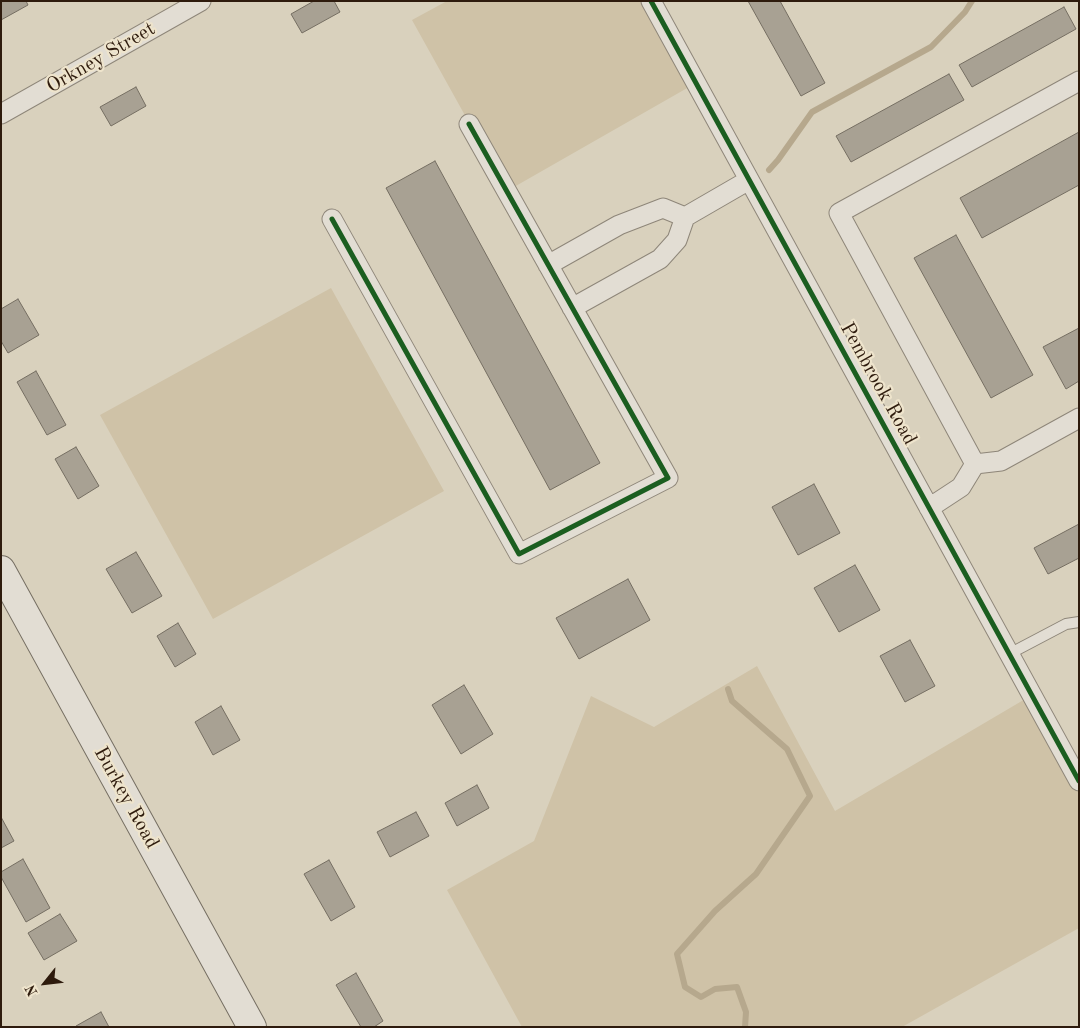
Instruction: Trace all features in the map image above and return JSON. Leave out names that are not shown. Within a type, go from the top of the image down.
[{"type":"street","name":"Orkney Street","points":[[1,114],[201,1]]},
{"type":"street","name":"Pembrook Road","points":[[651,1],[1009,654],[1074,759],[1079,781]]},
{"type":"street","points":[[975,464],[839,213],[1079,81]]},
{"type":"street","points":[[332,219],[520,554],[668,478],[469,124]]},
{"type":"street","points":[[572,308],[660,258],[677,240],[685,217],[749,180]]},
{"type":"street","points":[[548,265],[619,225],[663,208],[685,217]]},
{"type":"street","points":[[975,464],[1001,461],[1079,418]]},
{"type":"street","points":[[929,508],[961,487],[975,464]]},
{"type":"street","name":"Burkey Road","points":[[1,570],[252,1027]]},
{"type":"lane","points":[[1009,654],[1066,624],[1079,622]]},
{"type":"shaded area","points":[[447,1],[651,1],[696,83],[507,191],[412,20]]},
{"type":"shaded area","points":[[331,288],[444,491],[213,619],[100,415]]},
{"type":"shaded area","points":[[757,666],[835,811],[1032,695],[1079,781],[1079,928],[902,1027],[522,1027],[447,890],[534,841],[591,696],[654,727]]},
{"type":"building","points":[[1,1],[26,1],[28,5],[1,20]]},
{"type":"building","points":[[314,1],[334,1],[340,12],[302,33],[291,14]]},
{"type":"building","points":[[748,1],[780,1],[825,83],[801,96]]},
{"type":"building","points":[[1064,7],[1076,29],[972,87],[959,65]]},
{"type":"building","points":[[949,74],[964,100],[851,162],[836,136]]},
{"type":"building","points":[[136,87],[146,106],[111,126],[100,107]]},
{"type":"building","points":[[1079,132],[1079,185],[982,238],[960,198]]},
{"type":"building","points":[[435,161],[600,463],[550,490],[386,188]]},
{"type":"building","points":[[956,235],[1033,375],[991,398],[914,258]]},
{"type":"building","points":[[18,299],[39,335],[8,353],[1,341],[1,309]]},
{"type":"building","points":[[1079,328],[1079,381],[1066,389],[1043,347]]},
{"type":"building","points":[[36,371],[66,425],[47,435],[17,382]]},
{"type":"building","points":[[76,447],[99,486],[78,499],[55,459]]},
{"type":"building","points":[[814,484],[840,533],[798,555],[772,507]]},
{"type":"building","points":[[1079,524],[1079,558],[1048,574],[1034,548]]},
{"type":"building","points":[[136,552],[162,596],[132,613],[106,569]]},
{"type":"building","points":[[855,565],[880,610],[839,632],[814,588]]},
{"type":"building","points":[[628,579],[650,620],[579,659],[556,618]]},
{"type":"building","points":[[178,623],[196,654],[175,667],[157,636]]},
{"type":"building","points":[[910,640],[935,686],[905,702],[880,656]]},
{"type":"building","points":[[464,685],[493,734],[461,754],[432,705]]},
{"type":"building","points":[[221,706],[240,740],[213,755],[195,722]]},
{"type":"building","points":[[477,785],[489,808],[457,826],[445,803]]},
{"type":"building","points":[[416,812],[429,836],[390,857],[377,832]]},
{"type":"building","points":[[1,817],[14,841],[1,848]]},
{"type":"building","points":[[23,859],[50,908],[26,922],[1,877],[1,872]]},
{"type":"building","points":[[329,860],[355,907],[331,921],[304,874]]},
{"type":"building","points":[[60,914],[77,941],[44,960],[28,933]]},
{"type":"building","points":[[356,973],[383,1021],[374,1027],[361,1027],[336,985]]},
{"type":"building","points":[[101,1012],[109,1027],[76,1027],[76,1026]]},
{"type":"waterway","points":[[769,170],[812,112],[931,47],[965,12],[972,1]]},
{"type":"waterway","points":[[728,689],[732,701],[787,749],[810,796],[756,874],[715,911],[677,954],[685,987],[701,997],[715,989],[737,987],[746,1012],[745,1027]]},
{"type":"cycle path","points":[[651,1],[1079,781]]},
{"type":"cycle path","points":[[332,219],[519,554],[668,478],[469,124]]}]
